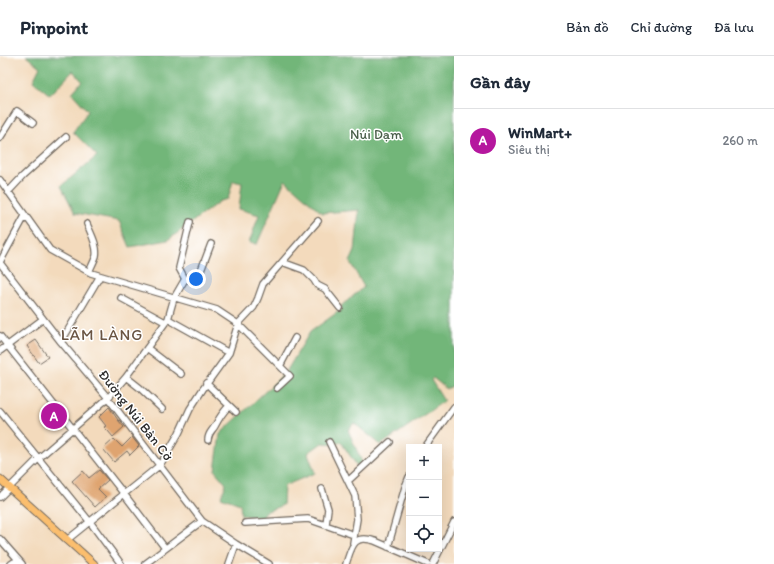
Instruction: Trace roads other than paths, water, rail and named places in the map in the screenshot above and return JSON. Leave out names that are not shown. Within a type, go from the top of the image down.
[{"type":"main road","points":[[0,479],[94,564]]},
{"type":"street","points":[[0,138],[17,111],[33,123]]},
{"type":"street","points":[[8,192],[23,176],[66,137]]},
{"type":"street","points":[[0,180],[50,250],[89,272],[217,310],[238,324],[290,376],[277,388]]},
{"type":"street","points":[[0,263],[25,216]]},
{"type":"street","points":[[67,540],[160,465],[179,433],[190,409],[206,383],[229,353],[238,324],[254,307],[263,284],[318,221]]},
{"type":"street","points":[[185,279],[179,268],[190,222]]},
{"type":"street","points":[[87,224],[96,250],[95,259],[89,272]]},
{"type":"street","points":[[185,279],[197,281],[212,244]]},
{"type":"street","points":[[282,262],[304,270],[317,285],[325,289],[340,308]]},
{"type":"street","name":"Đường Núi Bàn Cờ","points":[[0,263],[61,342],[108,398],[202,521],[269,564]]},
{"type":"street","points":[[61,342],[100,276]]},
{"type":"street","points":[[0,497],[39,458],[108,398],[126,377],[166,320],[174,298],[185,279]]},
{"type":"street","points":[[121,298],[229,353]]},
{"type":"street","points":[[0,351],[43,319]]},
{"type":"street","points":[[0,336],[165,548]]},
{"type":"street","points":[[280,366],[295,338]]},
{"type":"street","points":[[147,348],[181,374]]},
{"type":"street","points":[[126,377],[162,409]]},
{"type":"street","points":[[206,383],[236,412]]},
{"type":"street","points":[[208,440],[208,435],[220,416],[229,406]]},
{"type":"street","points":[[427,444],[454,407]]},
{"type":"street","points":[[0,411],[90,522],[121,564]]},
{"type":"street","points":[[329,442],[355,496],[357,519],[353,543],[346,564]]},
{"type":"street","points":[[348,481],[390,442]]},
{"type":"street","points":[[388,546],[408,480]]},
{"type":"street","points":[[322,489],[328,509],[326,524]]},
{"type":"street","points":[[245,523],[308,519],[354,535]]},
{"type":"street","points":[[145,564],[202,521]]},
{"type":"street","points":[[433,564],[454,522]]},
{"type":"street","points":[[0,539],[22,564]]},
{"type":"street","points":[[353,543],[359,539],[368,539],[388,546],[428,564]]},
{"type":"street","points":[[230,564],[236,544]]},
{"type":"street","points":[[11,564],[14,562],[16,564]]},
{"type":"place","name":"WinMart+","points":[[54,416]]},
{"type":"district","name":"LÃM LÀNG","points":[[102,334]]},
{"type":"park label","name":"Núi Dạm","points":[[376,134]]}]
